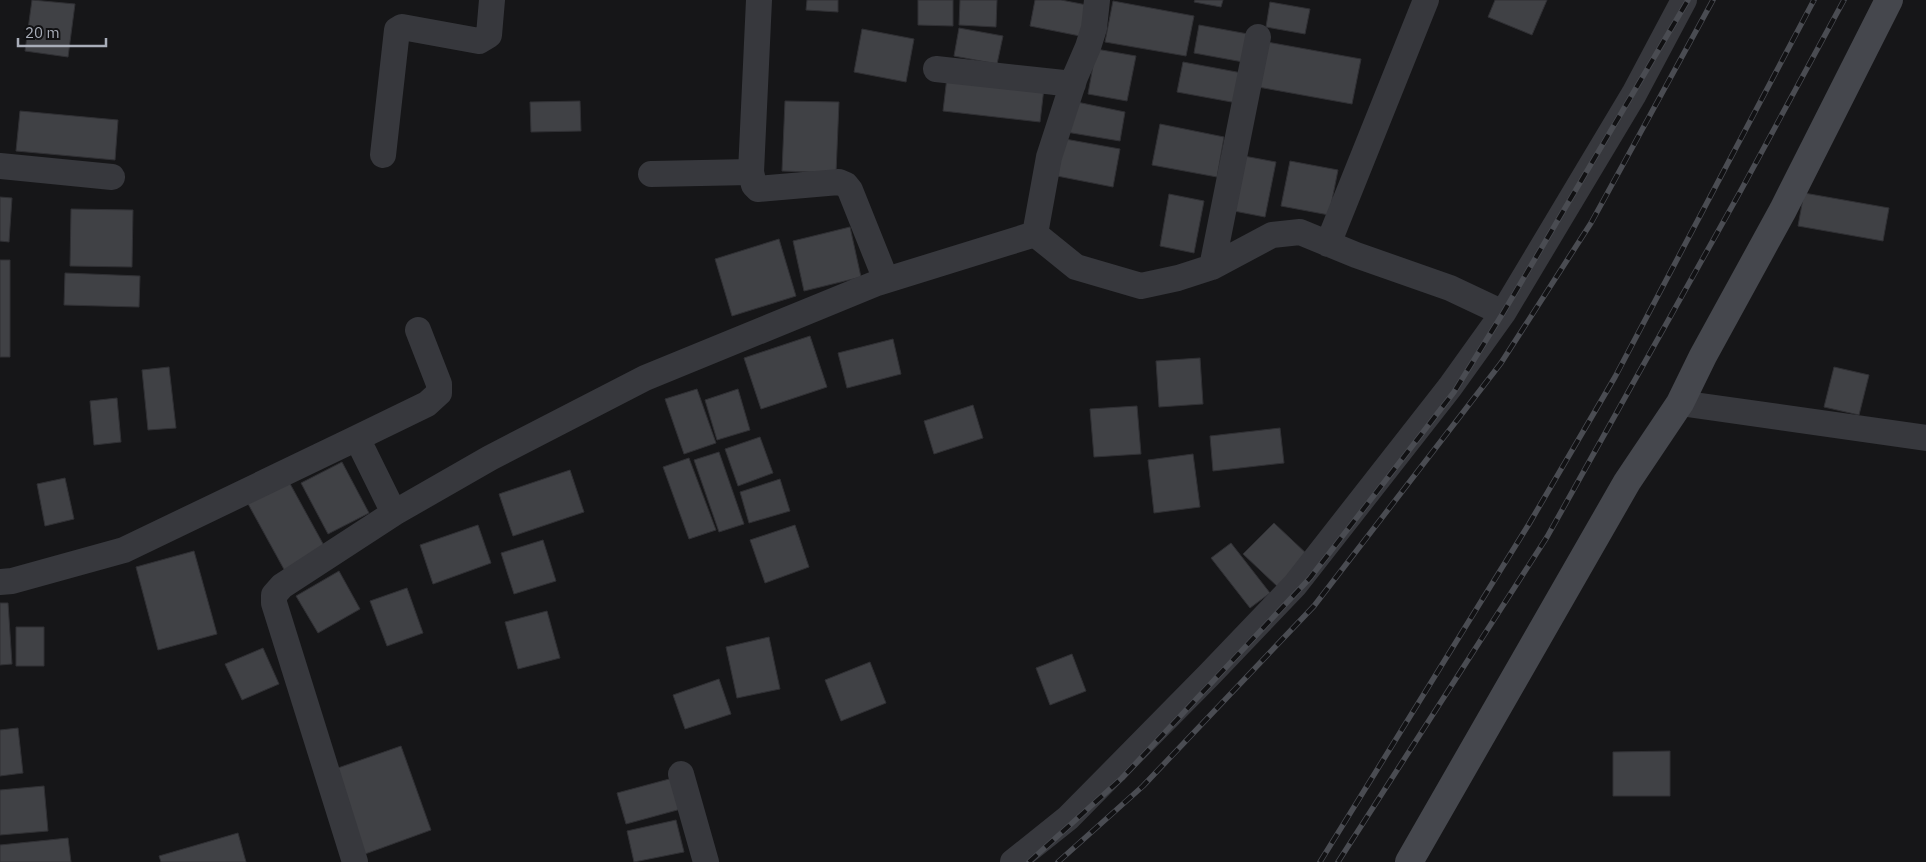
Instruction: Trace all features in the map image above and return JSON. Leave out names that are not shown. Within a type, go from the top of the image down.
[{"type":"street","points":[[383,155],[397,30],[402,27],[479,41],[489,35],[492,0]]},
{"type":"street","points":[[759,0],[751,172],[754,185],[758,189],[839,182],[846,185],[850,190],[886,280]]},
{"type":"street","points":[[1035,234],[1049,156],[1094,28],[1097,0]]},
{"type":"street","points":[[1328,244],[1426,0]]},
{"type":"street","points":[[1013,862],[1068,818],[1295,585],[1450,387],[1503,313],[1634,94],[1684,0]]},
{"type":"street","points":[[1409,862],[1627,482],[1680,403],[1703,356],[1783,210],[1889,0]]},
{"type":"street","points":[[1212,267],[1258,37]]},
{"type":"street","points":[[936,69],[1073,84]]},
{"type":"street","points":[[0,166],[112,177]]},
{"type":"street","points":[[651,174],[751,172]]},
{"type":"street","points":[[1035,234],[1076,267],[1142,286],[1178,278],[1212,267],[1272,235],[1300,232],[1450,288],[1503,313]]},
{"type":"street","points":[[355,862],[274,603],[274,595],[282,586],[394,513],[490,458],[645,378],[886,280],[1035,234]]},
{"type":"street","points":[[0,582],[12,581],[124,550],[427,404],[439,393],[439,384],[418,330]]},
{"type":"street","points":[[1680,403],[1926,438]]},
{"type":"street","points":[[357,438],[394,513]]},
{"type":"street","points":[[681,774],[706,862]]},
{"type":"building","points":[[32,0],[75,4],[68,57],[25,51]]},
{"type":"building","points":[[807,0],[838,0],[838,12],[806,10]]},
{"type":"building","points":[[918,0],[953,0],[953,26],[918,25]]},
{"type":"building","points":[[960,0],[997,0],[996,27],[959,25]]},
{"type":"building","points":[[1035,0],[1061,0],[1092,6],[1085,37],[1030,26]]},
{"type":"building","points":[[1195,0],[1223,0],[1221,7],[1194,2]]},
{"type":"building","points":[[1495,0],[1547,0],[1532,35],[1488,17]]},
{"type":"building","points":[[1113,1],[1194,16],[1186,56],[1105,42]]},
{"type":"building","points":[[1270,2],[1310,9],[1305,34],[1266,27]]},
{"type":"building","points":[[1199,25],[1248,34],[1243,62],[1194,53]]},
{"type":"building","points":[[959,28],[1003,36],[997,64],[954,56]]},
{"type":"building","points":[[862,29],[914,39],[906,82],[854,72]]},
{"type":"building","points":[[1267,42],[1361,59],[1352,104],[1258,87]]},
{"type":"building","points":[[1096,49],[1136,56],[1127,101],[1088,94]]},
{"type":"building","points":[[1183,62],[1242,73],[1237,103],[1177,92]]},
{"type":"building","points":[[947,77],[1044,88],[1040,122],[943,111]]},
{"type":"building","points":[[580,101],[581,131],[531,132],[530,102]]},
{"type":"building","points":[[785,101],[839,102],[836,173],[782,171]]},
{"type":"building","points":[[1072,101],[1125,112],[1120,141],[1066,132]]},
{"type":"building","points":[[20,111],[118,120],[115,160],[16,151]]},
{"type":"building","points":[[1160,124],[1224,137],[1217,177],[1152,165]]},
{"type":"building","points":[[1065,139],[1120,149],[1113,187],[1057,176]]},
{"type":"building","points":[[1244,156],[1276,162],[1265,217],[1234,211]]},
{"type":"building","points":[[1290,161],[1338,170],[1329,215],[1281,206]]},
{"type":"building","points":[[1804,193],[1889,208],[1883,241],[1798,226]]},
{"type":"building","points":[[1169,194],[1204,201],[1194,253],[1160,246]]},
{"type":"building","points":[[0,197],[12,198],[9,242],[0,241]]},
{"type":"building","points":[[71,209],[133,210],[132,267],[70,266]]},
{"type":"building","points":[[850,227],[861,277],[804,291],[793,241]]},
{"type":"building","points":[[779,239],[796,296],[732,316],[715,259]]},
{"type":"building","points":[[0,260],[10,260],[10,357],[0,357]]},
{"type":"building","points":[[65,273],[140,276],[139,307],[64,305]]},
{"type":"building","points":[[810,336],[827,387],[761,409],[744,358]]},
{"type":"building","points":[[893,339],[901,374],[847,388],[838,353]]},
{"type":"building","points":[[1200,358],[1203,404],[1159,407],[1156,361]]},
{"type":"building","points":[[169,367],[176,428],[148,430],[142,370]]},
{"type":"building","points":[[1834,367],[1869,375],[1859,415],[1824,407]]},
{"type":"building","points":[[697,389],[716,443],[684,454],[665,399]]},
{"type":"building","points":[[738,389],[750,430],[717,440],[705,400]]},
{"type":"building","points":[[117,398],[121,442],[94,445],[90,401]]},
{"type":"building","points":[[973,405],[983,438],[934,454],[924,421]]},
{"type":"building","points":[[1137,406],[1141,454],[1094,457],[1090,409]]},
{"type":"building","points":[[1280,428],[1284,463],[1213,471],[1210,436]]},
{"type":"building","points":[[760,437],[773,473],[738,486],[725,449]]},
{"type":"building","points":[[719,452],[744,524],[719,532],[694,460]]},
{"type":"building","points":[[1193,454],[1200,507],[1154,513],[1148,460]]},
{"type":"building","points":[[689,458],[716,530],[689,539],[663,467]]},
{"type":"building","points":[[342,462],[369,513],[328,534],[301,483]]},
{"type":"building","points":[[570,470],[584,512],[513,536],[499,494]]},
{"type":"building","points":[[65,478],[74,519],[45,526],[37,484]]},
{"type":"building","points":[[780,479],[790,511],[749,523],[740,492]]},
{"type":"building","points":[[288,480],[327,551],[286,573],[247,502]]},
{"type":"building","points":[[1274,523],[1309,556],[1279,588],[1243,554]]},
{"type":"building","points":[[478,525],[491,563],[433,584],[420,545]]},
{"type":"building","points":[[795,525],[809,567],[765,583],[750,540]]},
{"type":"building","points":[[543,540],[556,581],[514,594],[501,553]]},
{"type":"building","points":[[1231,543],[1270,593],[1250,608],[1211,558]]},
{"type":"building","points":[[194,551],[217,634],[158,650],[136,567]]},
{"type":"building","points":[[339,571],[360,609],[318,633],[296,596]]},
{"type":"building","points":[[407,588],[423,633],[387,646],[370,601]]},
{"type":"building","points":[[0,603],[8,603],[12,664],[0,665]]},
{"type":"building","points":[[547,611],[560,658],[518,669],[505,622]]},
{"type":"building","points":[[16,627],[44,627],[44,666],[16,666]]},
{"type":"building","points":[[769,637],[780,689],[737,698],[726,647]]},
{"type":"building","points":[[263,648],[279,684],[242,700],[225,664]]},
{"type":"building","points":[[1072,654],[1086,691],[1050,705],[1036,668]]},
{"type":"building","points":[[870,662],[886,703],[841,721],[825,680]]},
{"type":"building","points":[[719,679],[731,714],[685,729],[673,695]]},
{"type":"building","points":[[18,728],[23,773],[0,776],[0,730]]},
{"type":"building","points":[[401,746],[431,830],[365,854],[335,769]]},
{"type":"building","points":[[1670,751],[1670,796],[1613,796],[1613,752]]},
{"type":"building","points":[[673,778],[681,809],[626,824],[617,793]]},
{"type":"building","points":[[44,786],[48,831],[0,835],[0,790]]},
{"type":"building","points":[[676,820],[684,852],[634,862],[627,831]]},
{"type":"building","points":[[238,833],[246,862],[161,862],[159,856]]},
{"type":"building","points":[[68,838],[71,862],[0,862],[0,845]]},
{"type":"railway","points":[[1029,862],[1122,778],[1310,578],[1454,392],[1503,313],[1688,0]]},
{"type":"railway","points":[[1058,862],[1143,786],[1314,606],[1501,363],[1591,223],[1713,0]]},
{"type":"railway","points":[[1320,862],[1529,524],[1615,377],[1814,0]]},
{"type":"railway","points":[[1338,862],[1547,537],[1740,192],[1844,0]]}]
